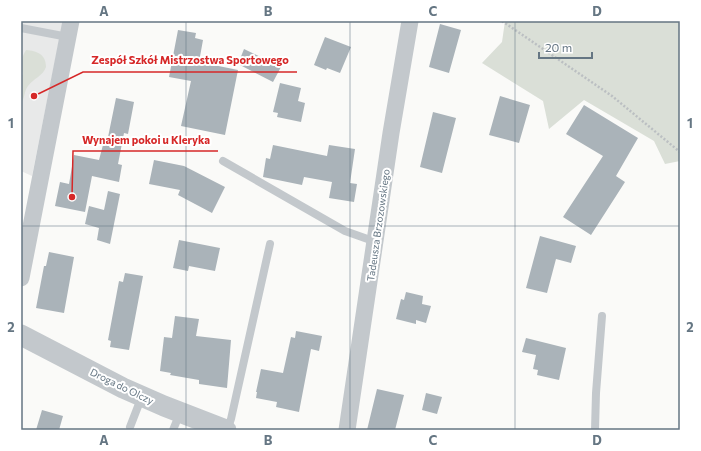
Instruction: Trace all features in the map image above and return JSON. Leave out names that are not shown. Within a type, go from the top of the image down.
[{"type":"street","name":"Tadeusza Brzozowskiego","points":[[347,430],[376,242],[391,132],[410,21]]},
{"type":"street","points":[[21,278],[69,29]]},
{"type":"street","name":"Droga do Olczy","points":[[21,335],[142,396],[177,421],[227,430]]},
{"type":"lane","points":[[21,28],[69,29]]},
{"type":"lane","points":[[223,161],[345,231],[376,242]]},
{"type":"lane","points":[[227,430],[231,419],[270,244]]},
{"type":"lane","points":[[595,430],[596,393],[602,316]]},
{"type":"lane","points":[[130,427],[142,396]]},
{"type":"path","points":[[502,21],[612,96],[680,152]]},
{"type":"shaded area","points":[[21,21],[63,21],[32,176],[21,171]]},
{"type":"shaded area","points":[[505,21],[680,21],[680,161],[665,164],[654,141],[584,100],[549,129],[543,101],[482,63],[502,42]]},
{"type":"shaded area","points":[[26,50],[37,52],[43,56],[46,67],[43,73],[28,86],[21,103],[21,76],[23,74],[22,62]]},
{"type":"building","points":[[440,24],[461,30],[449,73],[429,67]]},
{"type":"building","points":[[178,30],[196,33],[195,38],[203,40],[199,62],[238,70],[225,135],[181,126],[191,81],[169,77]]},
{"type":"building","points":[[325,37],[351,47],[340,73],[327,68],[326,70],[314,65]]},
{"type":"building","points":[[244,49],[281,67],[273,82],[238,64]]},
{"type":"building","points":[[280,83],[301,88],[298,101],[305,103],[301,122],[277,117],[278,113],[273,112]]},
{"type":"building","points":[[500,96],[530,105],[519,143],[489,135]]},
{"type":"building","points":[[116,98],[134,102],[128,134],[124,133],[118,164],[122,165],[119,182],[92,176],[85,212],[55,206],[60,182],[69,184],[74,155],[99,160],[104,141],[107,142]]},
{"type":"building","points":[[584,105],[638,138],[616,176],[625,182],[591,235],[563,217],[603,156],[566,134]]},
{"type":"building","points":[[433,112],[456,118],[442,173],[420,167]]},
{"type":"building","points":[[273,145],[327,156],[329,145],[355,149],[350,183],[357,184],[354,202],[329,198],[332,182],[304,177],[302,185],[263,177],[266,158],[270,159]]},
{"type":"building","points":[[154,160],[184,166],[225,187],[212,213],[178,195],[180,190],[149,184]]},
{"type":"building","points":[[108,191],[120,194],[110,244],[97,240],[99,228],[85,224],[89,206],[104,210]]},
{"type":"building","points":[[540,236],[576,246],[571,263],[556,259],[547,293],[526,288]]},
{"type":"building","points":[[179,240],[220,248],[215,271],[189,266],[188,271],[173,268]]},
{"type":"building","points":[[49,252],[74,257],[64,313],[36,308],[44,266],[46,266]]},
{"type":"building","points":[[125,273],[143,276],[129,350],[110,347],[111,341],[108,340],[119,281],[123,282]]},
{"type":"building","points":[[406,292],[423,296],[422,304],[431,306],[426,323],[416,320],[416,324],[396,319],[401,299],[404,300]]},
{"type":"building","points":[[175,316],[199,319],[196,336],[231,340],[227,388],[199,384],[199,380],[170,375],[171,373],[160,371],[164,337],[172,338]]},
{"type":"building","points":[[296,331],[322,336],[319,351],[311,349],[299,412],[276,407],[277,402],[256,398],[261,369],[283,373],[291,337],[295,338]]},
{"type":"building","points":[[526,338],[566,348],[559,380],[537,375],[538,370],[533,369],[536,355],[522,352]]},
{"type":"building","points":[[377,389],[404,395],[395,430],[367,430]]},
{"type":"building","points":[[426,393],[442,397],[437,414],[422,410]]},
{"type":"building","points":[[42,410],[63,416],[59,430],[36,430]]},
{"type":"place","name":"Zespół Szkół Mistrzostwa Sportowego","points":[[34,96]]},
{"type":"place","name":"Wynajem pokoi u Kleryka","points":[[72,197]]}]
